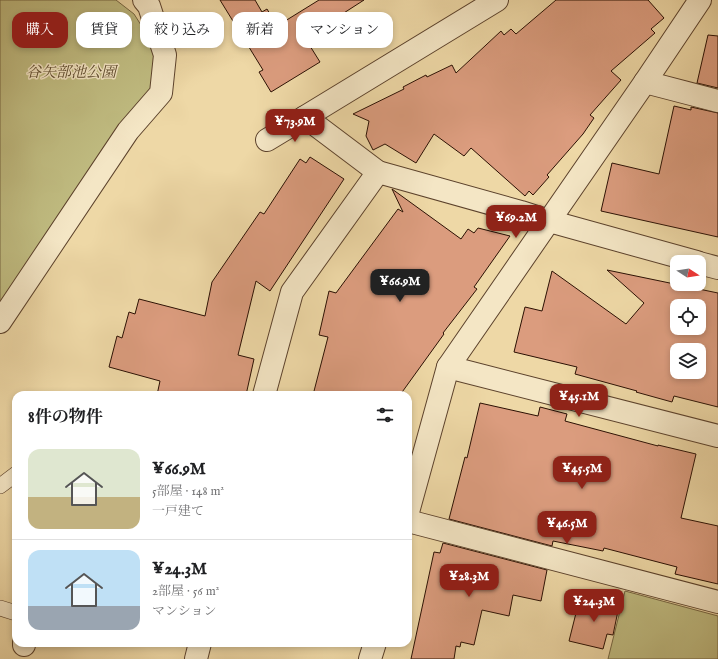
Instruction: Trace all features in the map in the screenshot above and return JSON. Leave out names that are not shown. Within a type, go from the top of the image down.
[{"type":"street","points":[[267,140],[497,0]]},
{"type":"street","points":[[412,498],[448,367],[700,0]]},
{"type":"street","points":[[0,322],[128,131],[161,93],[165,55],[149,2]]},
{"type":"street","points":[[645,82],[718,101]]},
{"type":"street","points":[[305,117],[378,172],[673,255]]},
{"type":"street","points":[[265,391],[292,292],[378,172]]},
{"type":"street","points":[[706,264],[718,268]]},
{"type":"street","points":[[448,367],[718,436]]},
{"type":"street","points":[[412,521],[718,602]]},
{"type":"street","points":[[196,659],[199,647]]},
{"type":"street","points":[[370,659],[373,647]]},
{"type":"lane","points":[[0,486],[12,477]]},
{"type":"lane","points":[[0,608],[12,612]]},
{"type":"green space","name":"谷矢部池公園","points":[[0,0],[116,0],[131,12],[76,12],[76,48],[132,48],[132,12],[140,23],[140,48],[155,48],[156,82],[118,128],[0,306]]},
{"type":"green space","points":[[625,591],[718,616],[718,659],[608,659]]},
{"type":"building","points":[[220,0],[255,0],[262,12],[232,12],[232,20]]},
{"type":"building","points":[[319,0],[364,0],[345,12],[300,12]]},
{"type":"building","points":[[556,0],[648,0],[664,18],[651,29],[655,33],[611,71],[621,80],[590,115],[594,118],[583,134],[547,175],[549,177],[533,195],[529,191],[525,196],[471,148],[464,156],[434,134],[416,163],[385,144],[373,150],[366,136],[369,121],[353,114],[404,89],[403,87],[426,75],[427,77],[452,65],[456,73],[501,31],[504,35],[511,29],[516,34]]},
{"type":"building","points":[[267,9],[269,12],[262,12]]},
{"type":"building","points":[[296,14],[296,48],[311,48],[320,62],[271,92],[259,72],[263,70],[249,48],[288,48],[288,19]]},
{"type":"building","points":[[708,35],[718,36],[718,88],[697,83]]},
{"type":"building","points":[[674,106],[691,110],[691,107],[718,113],[718,237],[601,211],[612,163],[659,174]]},
{"type":"building","points":[[310,157],[344,179],[270,291],[256,281],[238,355],[254,359],[247,391],[158,391],[160,381],[109,367],[117,336],[122,338],[129,312],[135,314],[139,299],[205,316],[212,282],[260,212],[264,214],[300,159],[306,163]]},
{"type":"building","points":[[392,189],[461,239],[468,229],[474,233],[478,228],[510,236],[474,287],[477,289],[443,333],[444,334],[403,391],[314,391],[328,337],[319,335],[329,291],[336,293],[398,209],[403,212]]},
{"type":"building","points":[[607,270],[670,283],[670,291],[706,291],[718,293],[718,407],[674,396],[672,402],[575,374],[577,367],[514,352],[525,307],[542,311],[552,271],[626,324],[644,303]]},
{"type":"building","points":[[480,403],[538,416],[540,407],[567,414],[565,421],[658,446],[696,454],[681,518],[718,526],[718,584],[675,574],[677,567],[604,548],[603,551],[553,541],[552,546],[449,519],[465,457],[467,458]]},
{"type":"building","points":[[443,543],[547,570],[541,601],[513,595],[509,616],[482,610],[474,645],[461,642],[460,647],[456,646],[454,659],[411,659],[434,552],[440,553]]},
{"type":"building","points":[[580,597],[619,606],[613,635],[607,634],[603,649],[569,641]]}]
